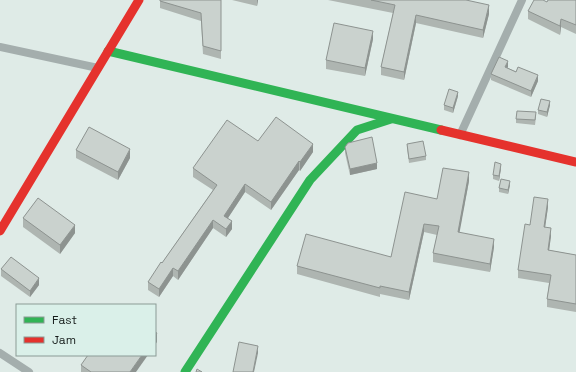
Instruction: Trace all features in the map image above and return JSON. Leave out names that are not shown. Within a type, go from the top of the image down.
[{"type":"street","points":[[0,231],[139,0]]},
{"type":"street","points":[[460,135],[522,0]]},
{"type":"street","points":[[0,47],[98,68]]},
{"type":"street","points":[[108,51],[576,162]]},
{"type":"street","points":[[185,372],[310,180],[357,130],[392,119]]},
{"type":"street","points":[[0,353],[29,372]]},
{"type":"building","points":[[160,0],[221,0],[221,51],[203,46],[201,13]]},
{"type":"building","points":[[371,0],[466,0],[489,5],[483,30],[416,15],[404,72],[381,67],[395,5]]},
{"type":"building","points":[[534,0],[543,0],[547,2],[548,0],[576,0],[576,25],[561,19],[560,26],[528,11]]},
{"type":"building","points":[[334,23],[373,31],[365,68],[326,60]]},
{"type":"building","points":[[499,57],[508,61],[505,67],[516,72],[518,67],[538,75],[531,91],[491,74]]},
{"type":"building","points":[[449,89],[458,92],[453,108],[444,105]]},
{"type":"building","points":[[541,99],[550,101],[547,112],[538,110]]},
{"type":"building","points":[[517,111],[536,112],[535,120],[516,119]]},
{"type":"building","points":[[276,117],[313,144],[300,162],[299,161],[271,202],[245,184],[224,216],[232,221],[226,229],[213,220],[178,271],[173,268],[159,289],[148,282],[217,185],[193,168],[227,120],[258,141]]},
{"type":"building","points":[[89,127],[130,149],[118,172],[76,150]]},
{"type":"building","points":[[372,137],[377,163],[350,169],[345,147],[348,143]]},
{"type":"building","points":[[423,141],[426,156],[409,159],[407,144]]},
{"type":"building","points":[[495,162],[501,164],[499,176],[493,175]]},
{"type":"building","points":[[443,168],[469,172],[458,232],[494,239],[490,264],[433,253],[439,226],[424,224],[409,292],[380,286],[380,288],[297,266],[306,234],[391,257],[405,192],[437,199]]},
{"type":"building","points":[[501,179],[510,181],[508,190],[499,188]]},
{"type":"building","points":[[534,197],[548,199],[544,227],[551,228],[548,250],[576,255],[576,304],[547,299],[551,275],[518,270],[525,224],[530,225]]},
{"type":"building","points":[[38,198],[75,225],[60,245],[23,218]]},
{"type":"building","points":[[11,257],[39,278],[30,291],[1,269]]},
{"type":"building","points":[[239,342],[258,346],[253,372],[233,372]]},
{"type":"building","points":[[87,356],[141,356],[130,372],[91,372],[81,365]]},
{"type":"traffic: fast","points":[[108,51],[441,130]]},
{"type":"traffic: fast","points":[[185,372],[310,180],[357,130],[391,119]]},
{"type":"traffic: jam","points":[[0,231],[139,0]]},
{"type":"traffic: jam","points":[[441,130],[576,162]]}]
